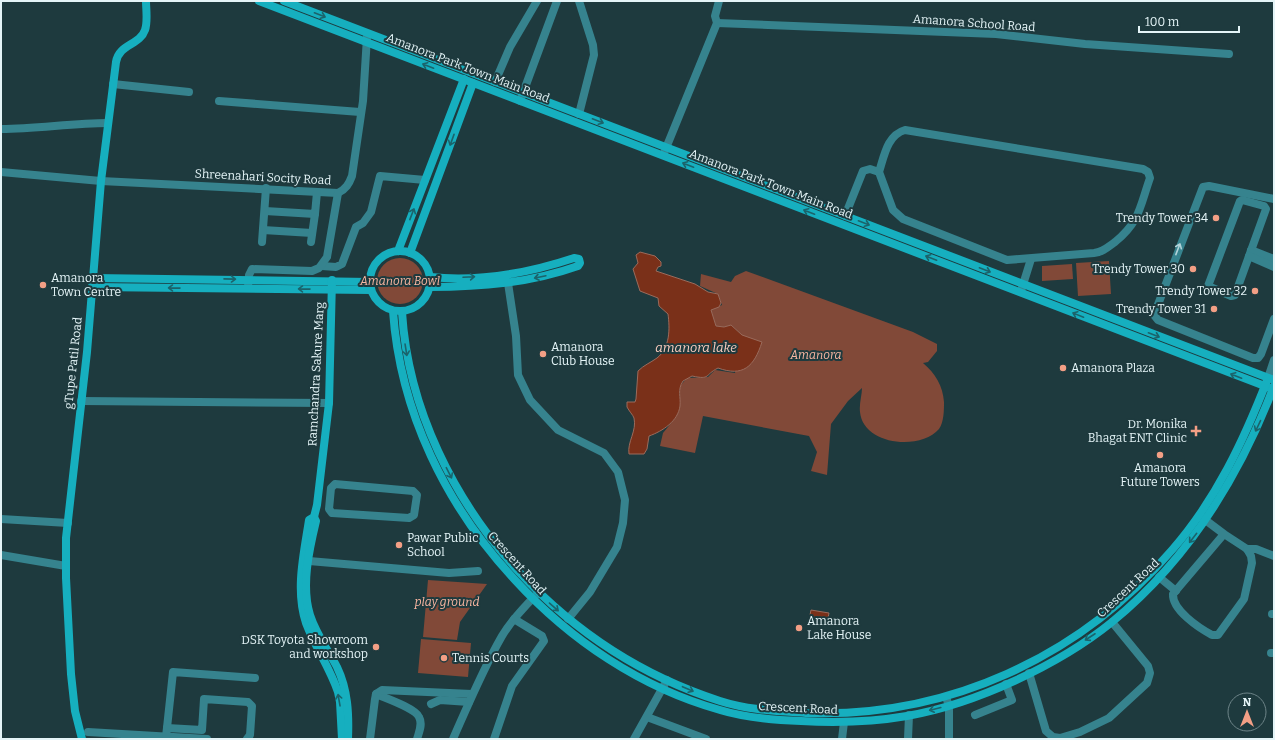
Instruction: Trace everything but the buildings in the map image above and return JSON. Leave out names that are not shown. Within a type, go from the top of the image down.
[{"type":"main road","name":"gTupe Patil Road","points":[[82,739],[75,711],[71,674],[66,566],[68,523],[93,278],[101,181],[117,56],[121,50],[138,38],[146,28],[146,1]]},
{"type":"main road","name":"Amanora Park Town Main Road","points":[[259,1],[1274,389]]},
{"type":"main road","name":"Amanora Park Town Main Road","points":[[284,1],[1271,379]]},
{"type":"main road","points":[[398,251],[464,79]]},
{"type":"main road","points":[[410,252],[473,83]]},
{"type":"main road","points":[[398,251],[410,252],[417,256],[426,264],[430,277],[430,287],[422,303],[412,309],[402,312],[392,311],[379,303],[371,286],[372,270],[379,260],[398,251]]},
{"type":"main road","points":[[430,277],[491,276],[521,272],[574,258],[579,259],[580,263],[578,266],[554,274],[508,283],[430,287]]},
{"type":"main road","points":[[93,278],[332,280],[371,286]]},
{"type":"main road","name":"Ramchandra Sakure Marg","points":[[332,280],[329,403],[319,496],[314,517],[316,521],[309,562],[307,598],[310,615],[335,682],[340,702],[342,739]]},
{"type":"main road","points":[[92,287],[332,289],[371,286]]},
{"type":"main road","name":"Crescent Road","points":[[392,311],[398,359],[406,390],[421,433],[437,469],[472,529],[532,599],[571,634],[630,672],[663,688],[719,710],[749,717],[778,720],[844,722],[909,716],[949,706],[986,693],[1060,657],[1112,622],[1159,578],[1179,556],[1221,499],[1238,468],[1274,389]]},
{"type":"main road","name":"Crescent Road","points":[[402,312],[406,357],[414,387],[429,430],[448,472],[476,519],[491,540],[538,592],[568,619],[634,664],[667,680],[722,702],[779,712],[861,712],[908,707],[946,697],[983,684],[1056,649],[1092,625],[1147,577],[1172,550],[1199,515],[1230,464],[1254,412],[1264,386],[1271,379]]},
{"type":"main road","name":"Ramchandra Sakure Marg","points":[[314,517],[309,520],[300,583],[301,598],[307,624],[327,659],[342,679],[349,717],[348,739]]},
{"type":"main road","points":[[983,684],[986,693]]},
{"type":"street","points":[[495,82],[510,47],[537,1]]},
{"type":"street","points":[[520,101],[557,1]]},
{"type":"street","points":[[579,1],[593,45],[594,55],[579,114]]},
{"type":"street","points":[[663,156],[717,22],[715,16],[719,1]]},
{"type":"street","name":"Amanora School Road","points":[[717,22],[996,34],[1085,44],[1229,54]]},
{"type":"street","name":"Shreenahari Socity Road","points":[[1,172],[101,181],[266,188],[338,193],[344,190],[352,176],[360,112],[363,101],[367,43],[366,32]]},
{"type":"street","points":[[113,84],[189,92]]},
{"type":"street","points":[[219,100],[360,112]]},
{"type":"street","points":[[1,128],[46,127],[78,123],[108,123]]},
{"type":"street","points":[[905,130],[1143,169],[1148,172],[1150,178],[1135,222],[1128,231],[1107,249],[1094,253],[1031,259],[1002,259],[903,219],[893,210],[879,172],[889,142],[898,132],[905,130]]},
{"type":"street","points":[[845,216],[863,171],[870,169],[879,172]]},
{"type":"street","points":[[248,288],[248,280],[252,270],[312,271],[322,266],[336,267],[342,264],[356,227],[363,223],[372,212],[380,176],[425,180]]},
{"type":"street","points":[[1274,199],[1208,186],[1204,187],[1154,315],[1158,320],[1253,358],[1258,358],[1261,354],[1274,319]]},
{"type":"street","points":[[262,242],[266,188]]},
{"type":"street","points":[[311,242],[318,192]]},
{"type":"street","points":[[322,266],[327,257],[338,193]]},
{"type":"street","points":[[1241,200],[1264,206],[1266,208],[1250,253],[1234,296],[1209,287],[1241,200]]},
{"type":"street","points":[[265,211],[315,214]]},
{"type":"street","points":[[263,230],[312,233]]},
{"type":"street","points":[[1250,253],[1274,258]]},
{"type":"street","points":[[1250,253],[1274,267]]},
{"type":"street","points":[[1020,293],[1031,259]]},
{"type":"street","points":[[290,289],[291,270]]},
{"type":"street","points":[[508,283],[516,336],[518,375],[530,400],[558,430],[604,453],[618,472],[625,500],[624,523],[617,547],[590,592],[568,619]]},
{"type":"street","points":[[1271,379],[1274,360]]},
{"type":"street","points":[[81,401],[329,403]]},
{"type":"street","points":[[335,484],[413,491],[417,495],[414,515],[409,518],[332,514],[329,509],[330,497],[331,488],[335,484]]},
{"type":"street","points":[[319,496],[330,497]]},
{"type":"street","points":[[1199,515],[1247,549],[1251,556],[1252,564],[1244,599],[1218,635],[1212,635],[1184,614],[1175,604],[1173,599],[1176,591],[1224,534]]},
{"type":"street","points":[[1,519],[68,523]]},
{"type":"street","points":[[1247,549],[1256,549],[1274,556]]},
{"type":"street","points":[[1,555],[66,566]]},
{"type":"street","points":[[309,562],[449,573],[478,571]]},
{"type":"street","points":[[1159,578],[1176,591]]},
{"type":"street","points":[[452,739],[502,636],[514,619],[538,592]]},
{"type":"street","points":[[494,739],[512,686],[544,641],[542,636],[514,619]]},
{"type":"street","points":[[1029,673],[1046,731],[1053,737],[1060,738],[1080,732],[1109,718],[1147,682],[1150,673],[1148,666],[1112,622]]},
{"type":"street","points":[[166,737],[173,672],[255,678]]},
{"type":"street","points":[[634,739],[667,680]]},
{"type":"street","points":[[975,715],[1012,700],[1006,684]]},
{"type":"street","points":[[370,739],[376,694],[382,690],[471,698]]},
{"type":"street","points":[[376,694],[414,712],[419,717],[420,727],[417,739]]},
{"type":"street","points":[[946,697],[949,706],[949,739]]},
{"type":"street","points":[[431,704],[440,700],[471,698]]},
{"type":"street","points":[[167,728],[202,730],[204,699],[248,702],[252,706],[250,735],[247,739]]},
{"type":"street","points":[[908,739],[909,716]]},
{"type":"street","points":[[647,717],[706,739]]},
{"type":"street","points":[[842,739],[844,722]]},
{"type":"street","points":[[88,732],[207,739]]},
{"type":"green space","name":"Amanora Bowl","points":[[395,258],[405,258],[413,262],[419,268],[423,276],[423,286],[419,294],[413,300],[405,304],[395,304],[387,300],[381,294],[377,286],[377,276],[381,268],[387,262]]},
{"type":"green space","points":[[1109,261],[1111,294],[1078,296],[1076,263]]},
{"type":"green space","points":[[1072,264],[1073,279],[1042,281],[1042,266]]},
{"type":"green space","name":"Amanora","points":[[746,271],[913,332],[937,344],[937,351],[928,362],[923,363],[935,376],[942,391],[944,412],[939,429],[930,436],[919,440],[906,442],[881,438],[871,432],[863,423],[860,412],[862,388],[848,401],[831,424],[827,475],[811,471],[817,452],[809,436],[703,416],[695,453],[660,446],[663,433],[672,422],[680,406],[680,386],[687,378],[708,377],[715,370],[735,373],[742,335],[731,325],[724,327],[716,326],[711,310],[722,305],[718,294],[700,286],[701,274],[731,282],[735,276]]},
{"type":"green space","name":"play ground","points":[[428,580],[487,584],[460,622],[457,640],[423,637]]},
{"type":"green space","name":"Tennis Courts","points":[[421,639],[471,643],[468,677],[418,673]]},
{"type":"water","name":"amanora lake","points":[[640,252],[655,256],[661,262],[661,266],[658,267],[656,271],[695,284],[708,292],[718,294],[721,303],[719,307],[711,310],[716,326],[724,327],[731,325],[742,335],[762,342],[755,358],[746,368],[734,371],[718,368],[705,377],[692,376],[683,381],[680,390],[679,411],[673,421],[669,425],[649,436],[647,449],[644,454],[629,454],[629,445],[635,423],[627,407],[627,402],[635,402],[638,371],[661,354],[667,344],[669,332],[668,314],[659,306],[658,298],[640,291],[633,269],[638,263],[636,255]]},
{"type":"water","points":[[811,610],[829,613],[827,623],[809,620]]},
{"type":"place","name":"Trendy Tower 34","points":[[1216,218]]},
{"type":"place","name":"Trendy Tower 30","points":[[1193,269]]},
{"type":"place","name":"Amanora Town Centre","points":[[43,285]]},
{"type":"place","name":"Trendy Tower 32","points":[[1255,291]]},
{"type":"place","name":"Trendy Tower 31","points":[[1214,309]]},
{"type":"place","name":"Amanora Club House","points":[[543,354]]},
{"type":"place","name":"Amanora Plaza","points":[[1063,368]]},
{"type":"place","name":"Dr. Monika Bhagat ENT Clinic","points":[[1196,431]]},
{"type":"place","name":"Amanora Future Towers","points":[[1160,455]]},
{"type":"place","name":"Pawar Public School","points":[[399,545]]},
{"type":"place","name":"Amanora Lake House","points":[[799,628]]},
{"type":"place","name":"DSK Toyota Showroom and workshop","points":[[376,647]]},
{"type":"place","name":"Tennis Courts","points":[[444,658]]}]
